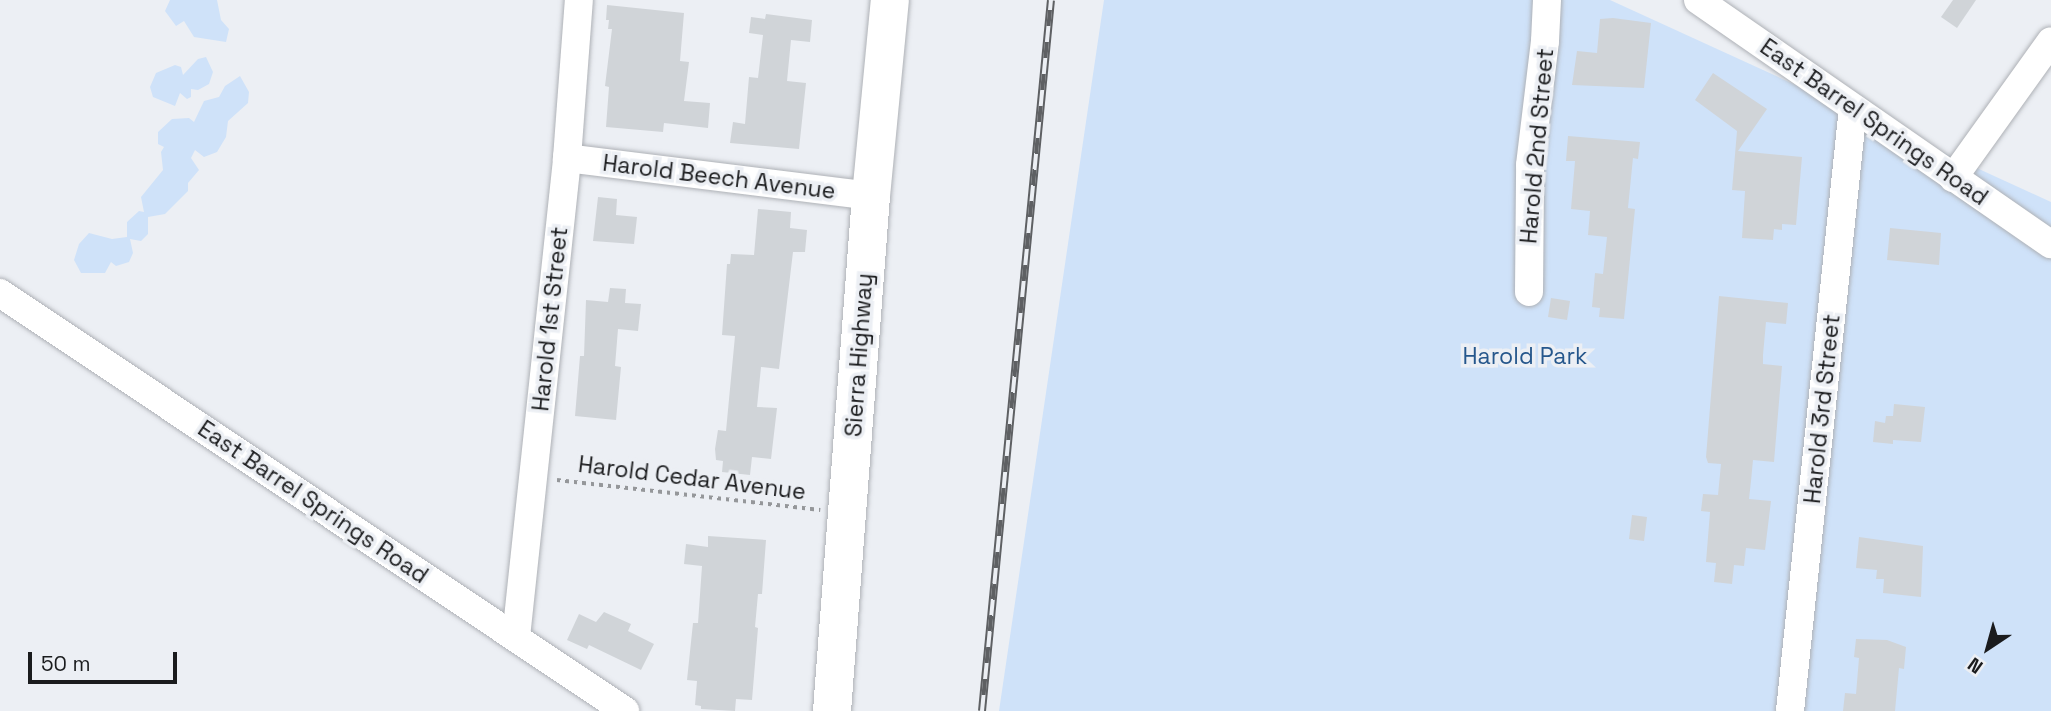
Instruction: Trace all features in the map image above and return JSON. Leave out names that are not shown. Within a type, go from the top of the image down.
[{"type":"highway","name":"Sierra Highway","points":[[832,711],[871,196],[890,0]]},
{"type":"street","name":"Harold 1st Street","points":[[516,637],[567,158],[579,0]]},
{"type":"street","name":"Harold 2nd Street","points":[[1530,292],[1530,165],[1545,41],[1547,0]]},
{"type":"street","name":"East Barrel Springs Road","points":[[1698,0],[2051,244]]},
{"type":"street","points":[[1953,178],[2051,41]]},
{"type":"street","name":"Harold 3rd Street","points":[[1790,711],[1853,108]]},
{"type":"street","name":"Harold Beech Avenue","points":[[567,158],[871,196]]},
{"type":"street","name":"East Barrel Springs Road","points":[[0,293],[625,711]]},
{"type":"path","name":"Harold Cedar Avenue","points":[[534,477],[847,513]]},
{"type":"green space","points":[[170,0],[217,0],[221,20],[229,29],[226,42],[194,37],[184,21],[176,26],[165,11]]},
{"type":"green space","name":"Harold Park","points":[[1104,0],[1610,0],[2051,202],[2051,711],[999,711]]},
{"type":"green space","points":[[206,57],[213,72],[209,84],[198,90],[191,89],[191,97],[187,99],[180,93],[175,106],[153,97],[150,87],[156,73],[175,65],[181,67],[183,75],[198,59]]},
{"type":"green space","points":[[240,76],[249,92],[248,103],[228,121],[226,137],[217,152],[204,157],[195,150],[191,158],[199,170],[188,183],[188,191],[165,214],[148,217],[148,234],[141,241],[130,239],[133,253],[129,262],[116,266],[111,262],[105,273],[81,273],[74,260],[79,244],[89,233],[112,239],[127,237],[127,222],[139,211],[144,212],[141,197],[163,170],[161,152],[164,147],[158,144],[158,132],[172,119],[189,118],[194,122],[204,101],[219,97],[225,86]]},
{"type":"building","points":[[1953,0],[1976,0],[1957,28],[1941,17]]},
{"type":"building","points":[[607,5],[684,13],[680,61],[689,62],[684,101],[710,103],[708,128],[664,123],[663,132],[606,127],[609,87],[605,86],[612,29],[608,29],[609,20],[606,20]]},
{"type":"building","points":[[766,14],[812,20],[810,42],[791,40],[787,81],[806,83],[799,149],[730,143],[733,122],[745,124],[749,77],[758,78],[763,35],[749,33],[751,17],[765,19]]},
{"type":"building","points":[[1600,19],[1651,23],[1644,88],[1572,85],[1577,51],[1597,53]]},
{"type":"building","points":[[1713,73],[1767,109],[1738,151],[1802,157],[1796,225],[1782,224],[1782,230],[1774,229],[1773,240],[1742,238],[1745,191],[1732,190],[1737,131],[1695,100]]},
{"type":"building","points":[[1568,136],[1640,142],[1638,159],[1633,158],[1628,208],[1635,209],[1624,319],[1599,317],[1600,308],[1592,307],[1595,273],[1603,274],[1607,237],[1588,235],[1590,211],[1571,209],[1575,161],[1566,161]]},
{"type":"building","points":[[598,197],[617,199],[616,215],[637,217],[634,244],[593,241]]},
{"type":"building","points":[[758,209],[791,212],[790,228],[807,230],[805,252],[793,252],[779,369],[761,367],[757,407],[777,408],[771,459],[752,457],[750,475],[722,472],[723,461],[716,460],[715,449],[718,430],[726,431],[735,336],[722,335],[727,264],[730,264],[731,254],[754,255]]},
{"type":"building","points":[[1890,228],[1941,233],[1939,265],[1887,260]]},
{"type":"building","points":[[610,288],[626,289],[625,303],[641,304],[638,331],[618,329],[615,366],[621,367],[616,420],[575,416],[580,356],[584,356],[586,300],[608,302]]},
{"type":"building","points":[[1719,296],[1788,303],[1786,324],[1766,322],[1763,364],[1782,366],[1774,462],[1753,460],[1749,499],[1771,501],[1765,550],[1746,548],[1744,566],[1734,565],[1732,584],[1714,582],[1716,563],[1706,562],[1710,512],[1701,511],[1703,494],[1718,495],[1721,464],[1708,463],[1706,457]]},
{"type":"building","points":[[1551,298],[1570,301],[1567,320],[1548,317]]},
{"type":"building","points":[[1894,404],[1925,407],[1921,442],[1873,442],[1875,421],[1885,423],[1886,416],[1893,416]]},
{"type":"building","points":[[1632,515],[1647,517],[1644,541],[1629,539]]},
{"type":"building","points":[[708,536],[766,540],[762,594],[758,594],[755,627],[758,628],[752,700],[736,699],[735,711],[701,709],[701,706],[695,705],[697,681],[687,680],[693,623],[698,623],[702,566],[684,564],[686,544],[708,547]]},
{"type":"building","points":[[1859,537],[1923,546],[1921,597],[1883,593],[1884,579],[1876,579],[1877,570],[1856,568]]},
{"type":"building","points":[[604,612],[631,624],[628,631],[654,644],[641,670],[589,645],[587,649],[567,640],[579,614],[596,622]]},
{"type":"building","points":[[1856,639],[1887,640],[1906,647],[1904,669],[1899,668],[1895,711],[1843,711],[1845,693],[1856,694],[1859,658],[1854,657]]},
{"type":"railway","points":[[982,711],[1051,0]]}]
